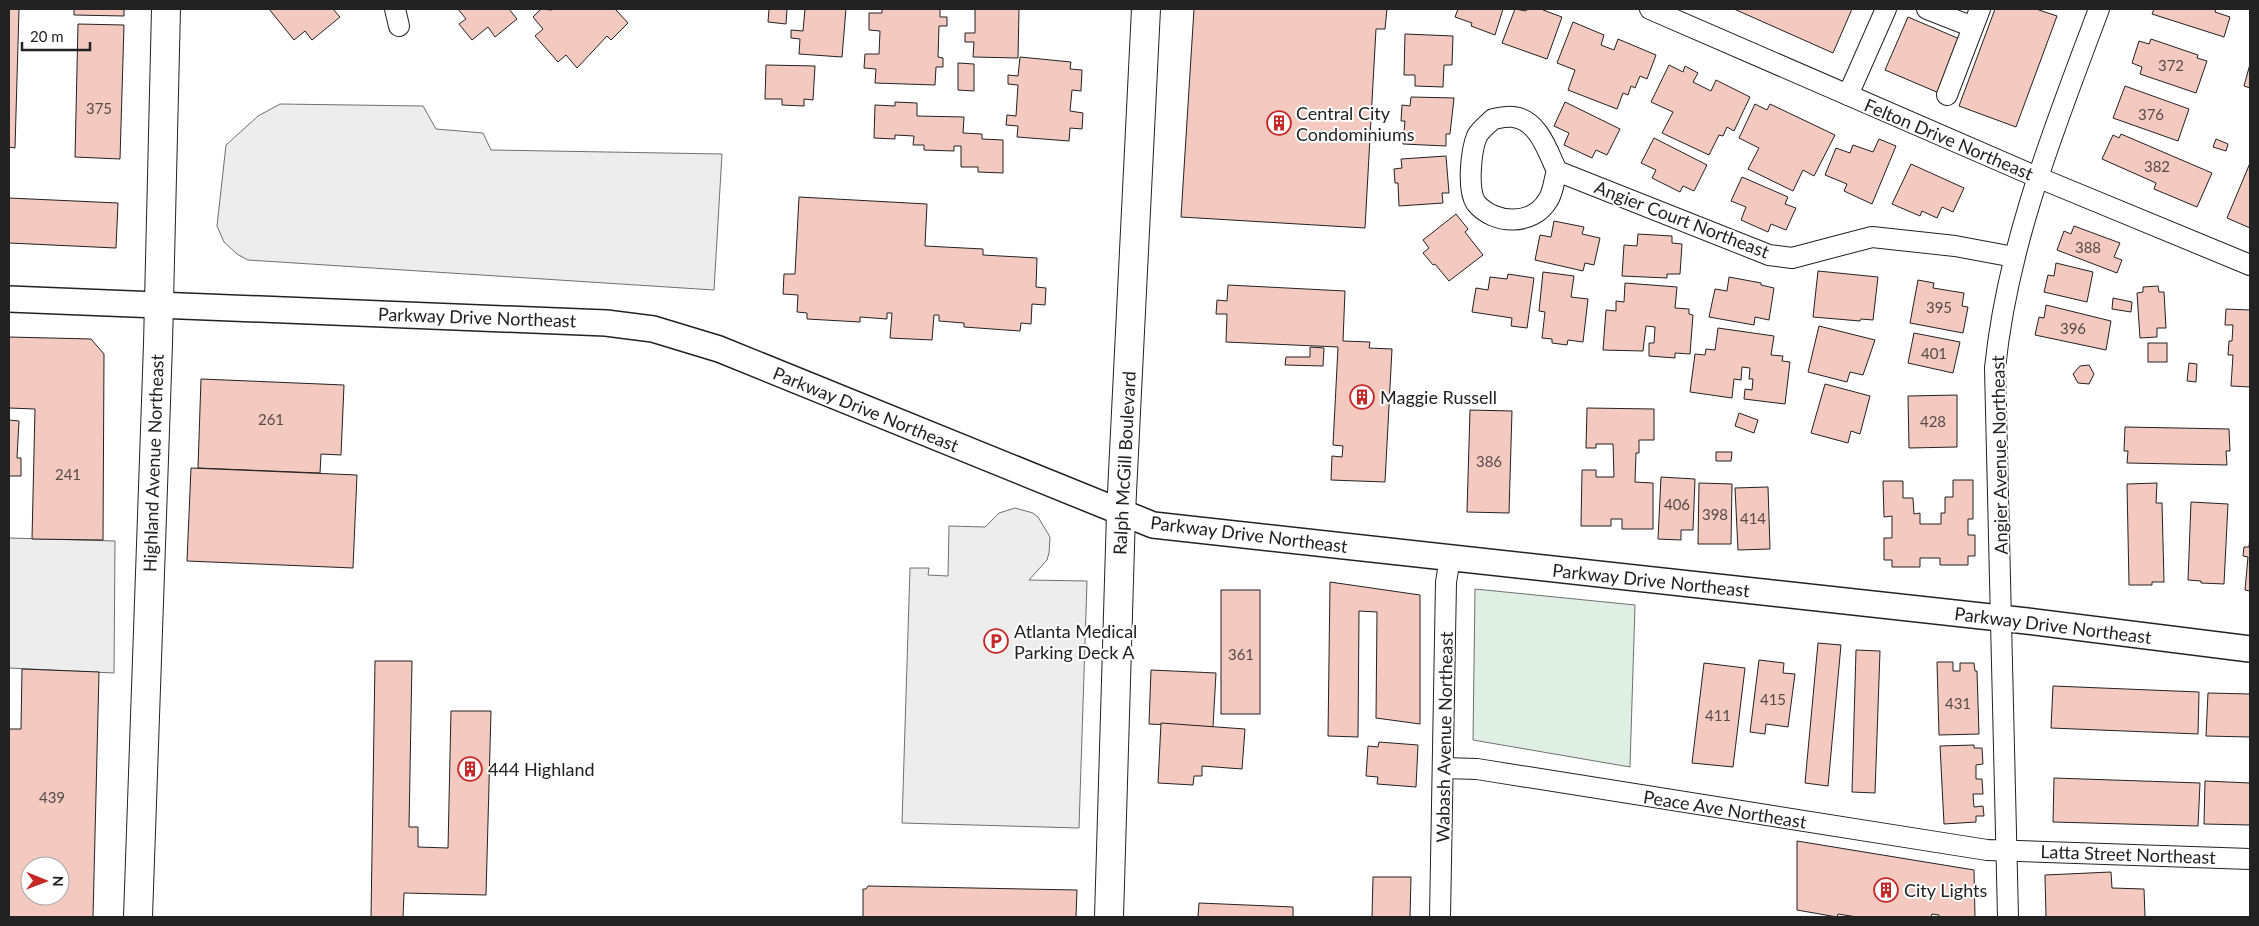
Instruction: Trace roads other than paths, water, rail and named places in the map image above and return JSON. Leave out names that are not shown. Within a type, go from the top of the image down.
[{"type":"main road","name":"Highland Avenue Northeast","points":[[138,917],[159,304],[166,9]]},
{"type":"main road","name":"Ralph McGill Boulevard","points":[[1109,917],[1121,513],[1146,9]]},
{"type":"street","name":"Felton Drive Northeast","points":[[1650,9],[2037,177],[2250,265]]},
{"type":"street","points":[[1848,96],[1886,9]]},
{"type":"street","points":[[1927,9],[1973,28]]},
{"type":"street","points":[[1947,95],[1980,9]]},
{"type":"street","name":"Angier Avenue Northeast","points":[[2008,917],[1995,368],[2000,320],[2014,257],[2037,177],[2099,9]]},
{"type":"street","points":[[1513,117],[1524,119],[1539,133],[1557,171],[1548,200],[1532,216],[1514,220],[1492,216],[1476,202],[1469,180],[1478,135],[1493,118],[1513,117]]},
{"type":"street","name":"Angier Court Northeast","points":[[1557,171],[1769,255],[1792,258],[1872,237],[1955,246],[2014,257]]},
{"type":"street","name":"Parkway Drive Northeast","points":[[9,299],[606,323],[653,329],[720,349],[1153,525],[2001,618],[2250,649]]},
{"type":"street","name":"Wabash Avenue Northeast","points":[[1440,917],[1446,582],[1450,558]]},
{"type":"street","name":"Peace Ave Northeast","points":[[1443,768],[1477,769],[1978,849],[2007,850]]},
{"type":"street","name":"Latta Street Northeast","points":[[2007,850],[2250,859]]},
{"type":"place","name":"Central City Condominiums","points":[[1279,123]]},
{"type":"place","name":"Maggie Russell","points":[[1362,397]]},
{"type":"place","name":"Atlanta Medical Parking Deck A","points":[[996,641]]},
{"type":"place","name":"444 Highland","points":[[470,769]]},
{"type":"place","name":"City Lights","points":[[1886,890]]}]
